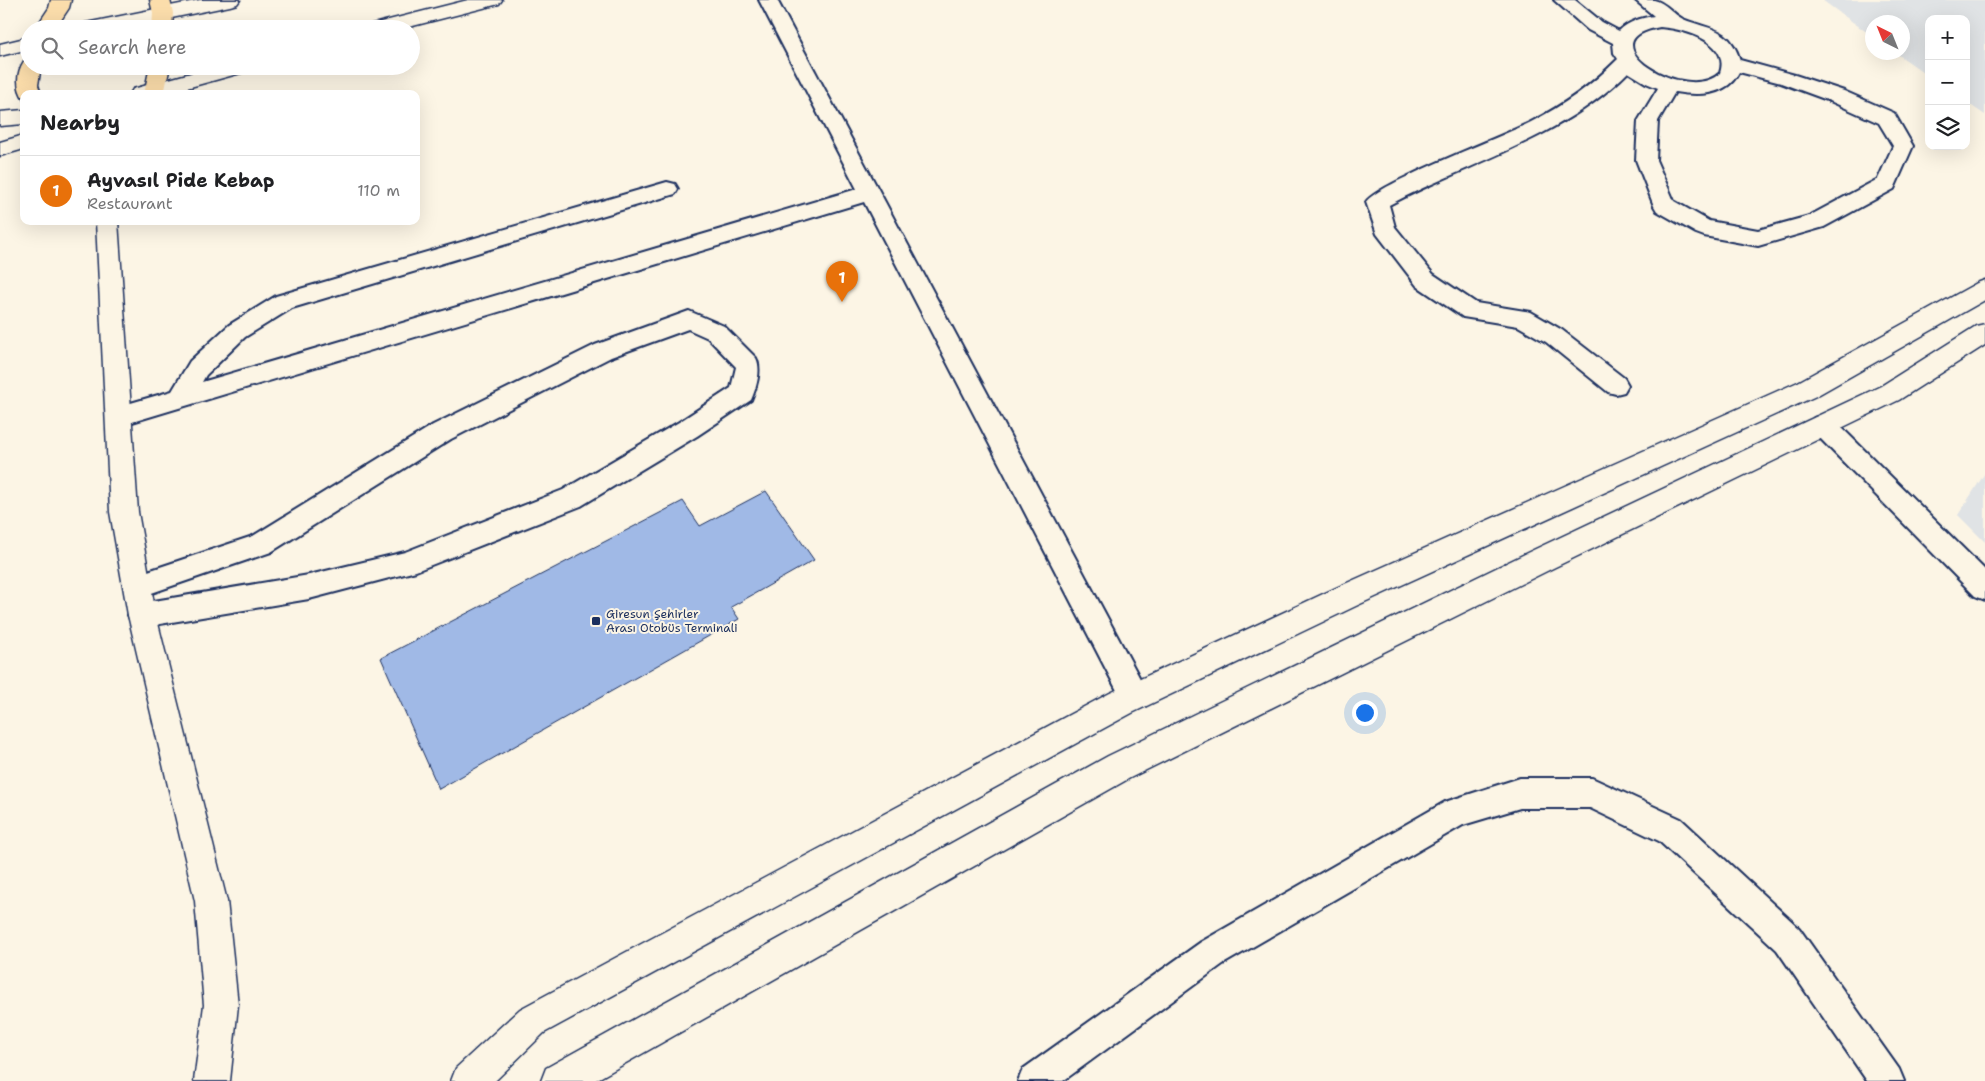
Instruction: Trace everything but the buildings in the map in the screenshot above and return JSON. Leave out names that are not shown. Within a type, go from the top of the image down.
[{"type":"highway","points":[[51,20],[59,8],[61,0]]},
{"type":"highway","points":[[29,90],[30,75]]},
{"type":"highway","points":[[152,90],[157,75]]},
{"type":"street","points":[[132,20],[230,0]]},
{"type":"street","points":[[412,20],[492,0]]},
{"type":"street","points":[[0,50],[20,45]]},
{"type":"street","points":[[161,90],[211,75]]},
{"type":"street","points":[[0,120],[20,118]]},
{"type":"street","points":[[0,149],[20,143]]},
{"type":"street","points":[[107,225],[124,512],[142,615],[210,901],[221,1004],[212,1081]]},
{"type":"street","points":[[469,1081],[532,1021],[1135,696],[1348,596],[1807,389],[1985,289]]},
{"type":"street","points":[[558,1081],[1119,767],[1539,561],[1890,393],[1985,333]]},
{"type":"lane","points":[[768,0],[1135,696]]},
{"type":"lane","points":[[1563,0],[1624,50],[1638,70],[1652,79],[1668,85],[1686,88],[1714,85],[1724,80],[1730,73],[1732,64],[1730,55],[1715,38],[1675,22],[1647,22],[1636,26],[1627,32],[1624,50],[1593,94],[1539,127],[1403,186],[1377,202],[1385,229],[1426,280],[1471,311],[1523,318],[1554,336],[1616,385]]},
{"type":"lane","points":[[1644,0],[1675,22]]},
{"type":"lane","points":[[1668,85],[1648,121],[1646,160],[1666,206],[1704,228],[1758,238],[1816,222],[1887,184],[1903,146],[1887,118],[1804,84],[1732,64]]},
{"type":"lane","points":[[180,398],[198,368],[237,331],[284,302],[667,189]]},
{"type":"lane","points":[[118,416],[870,193]]},
{"type":"lane","points":[[136,586],[262,544],[442,432],[603,351],[689,320],[716,332],[748,365],[742,393],[572,498],[407,563],[309,587],[142,615]]},
{"type":"lane","points":[[1823,425],[1985,588]]},
{"type":"lane","points":[[1035,1081],[1212,953],[1456,812],[1520,793],[1592,793],[1670,830],[1788,939],[1888,1081]]},
{"type":"shaded area","points":[[1822,0],[1985,0],[1985,115],[1970,105],[1970,15],[1925,15],[1925,73],[1906,60],[1910,60],[1910,15],[1865,15],[1865,31]]},
{"type":"shaded area","points":[[1985,473],[1985,542],[1958,515]]},
{"type":"place","name":"Ayvasıl Pide Kebap","points":[[842,302]]},
{"type":"place","name":"Giresun Şehirler Arası Otobüs Terminali","points":[[596,621]]}]
